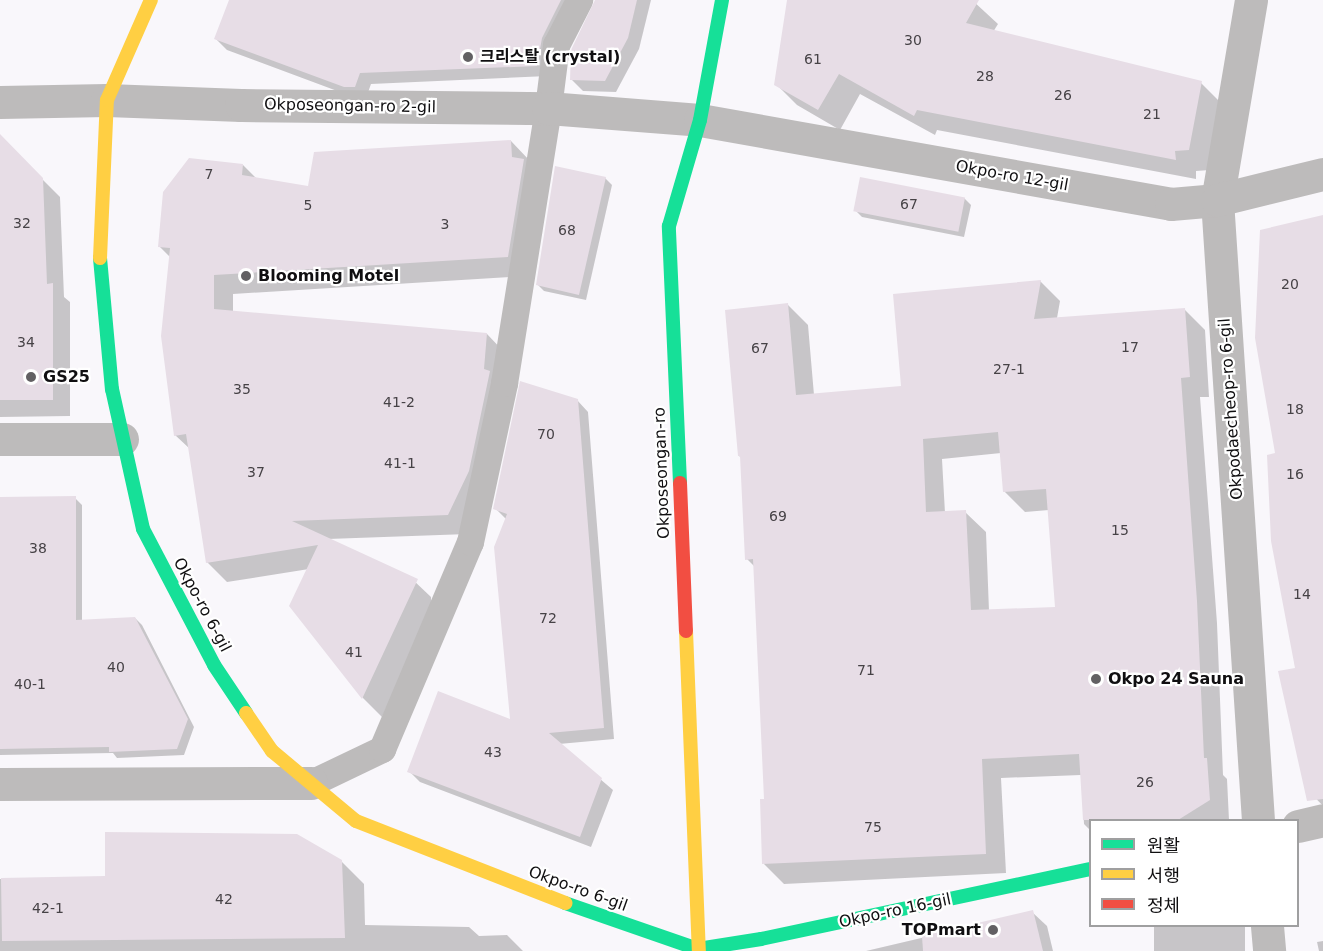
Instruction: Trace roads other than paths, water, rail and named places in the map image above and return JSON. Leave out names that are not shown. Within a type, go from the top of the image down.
[{"type":"street","name":"Okpo-ro 6-gil","points":[[150,0],[107,100],[99,248],[112,389],[143,529],[214,665],[272,752],[356,821],[539,894],[698,950]]},
{"type":"street","name":"Okposeongan-ro","points":[[698,950],[669,226],[700,120],[722,0]]},
{"type":"street","name":"Okpodaecheop-ro 6-gil","points":[[1251,0],[1217,200],[1258,819]]},
{"type":"street","name":"Okposeongan-ro 2-gil","points":[[0,102],[107,100],[241,105],[548,108],[700,120]]},
{"type":"street","name":"Okpo-ro 12-gil","points":[[700,120],[1171,204],[1217,200],[1323,174]]},
{"type":"street","points":[[0,439],[122,439]]},
{"type":"street","points":[[0,784],[311,783]]},
{"type":"street","points":[[1299,826],[1323,820]]},
{"type":"street","name":"Okpo-ro 16-gil","points":[[698,950],[761,939],[1089,869]]},
{"type":"street","points":[[1267,927],[1269,951]]},
{"type":"lane","points":[[311,783],[382,749],[470,542],[504,383],[556,45],[579,0]]},
{"type":"place","name":"크리스탈 (crystal)","points":[[468,57]]},
{"type":"place","name":"Blooming Motel","points":[[246,276]]},
{"type":"place","name":"GS25","points":[[31,377]]},
{"type":"place","name":"Okpo 24 Sauna","points":[[1096,679]]},
{"type":"place","name":"TOPmart","points":[[993,930]]}]
